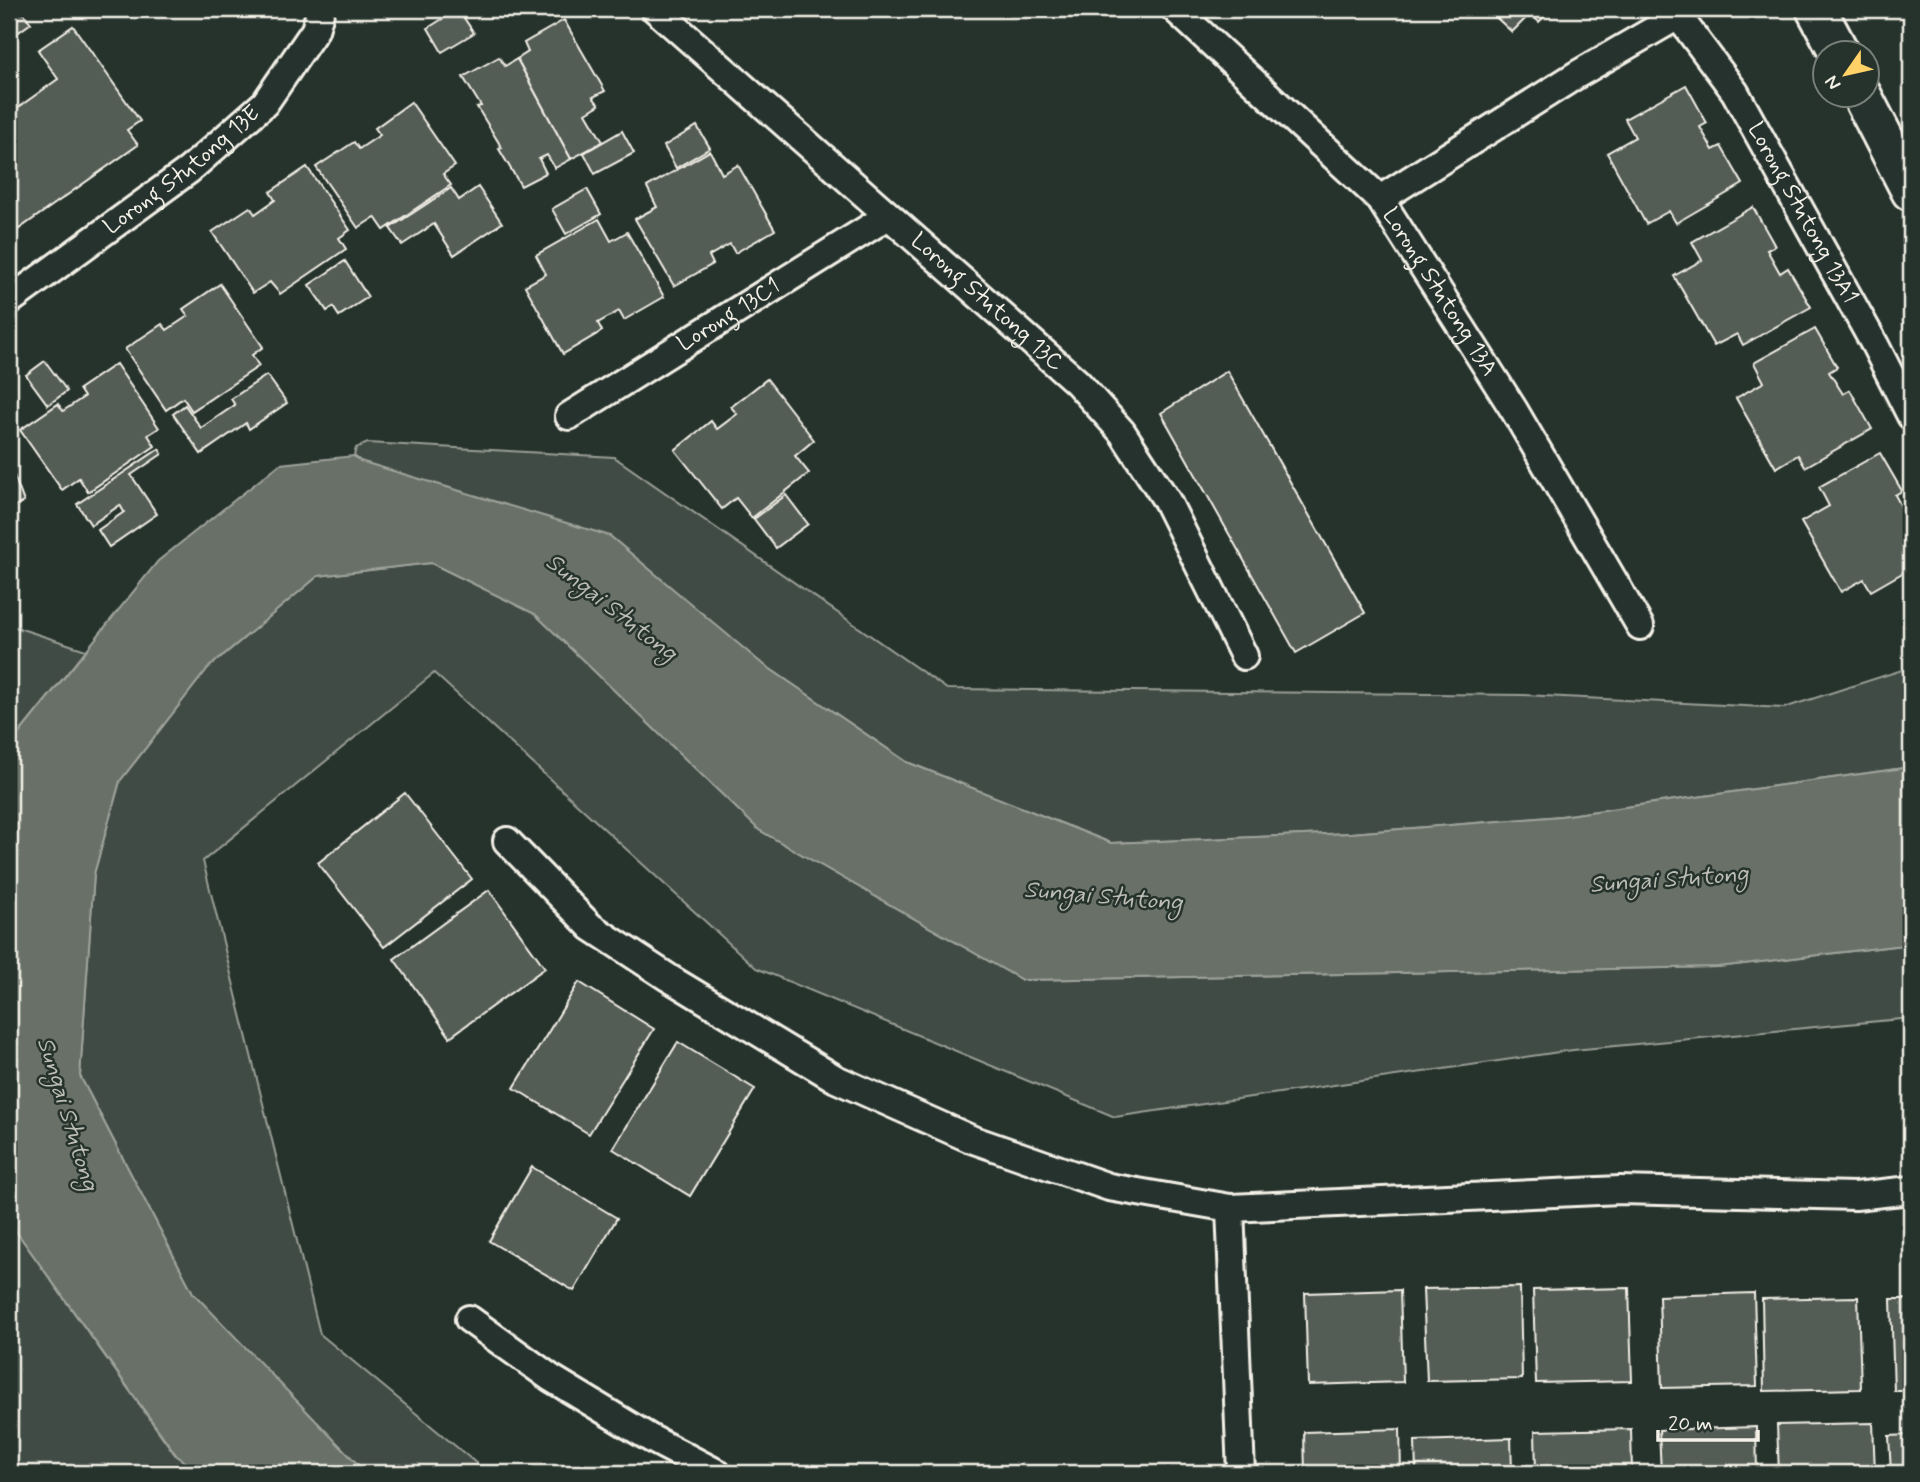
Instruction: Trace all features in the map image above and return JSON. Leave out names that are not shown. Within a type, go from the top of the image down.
[{"type":"main road","points":[[1816,9],[1832,38]]},
{"type":"main road","points":[[1868,108],[1911,191]]},
{"type":"street","name":"Lorong Stutong 13E","points":[[9,301],[189,170],[265,103],[315,30],[321,9]]},
{"type":"street","name":"Lorong Stutong 13C","points":[[655,9],[1077,382],[1122,432],[1167,501],[1244,656]]},
{"type":"street","name":"Lorong Stutong 13A","points":[[1175,9],[1380,199],[1514,410],[1640,626]]},
{"type":"street","name":"Lorong Stutong 13A1","points":[[1380,199],[1675,13],[1735,92],[1875,345],[1911,416]]},
{"type":"street","name":"Lorong 13C1","points":[[569,416],[888,216]]},
{"type":"street","points":[[507,841],[592,927],[669,978],[836,1079],[971,1139],[1109,1187],[1230,1208],[1620,1189],[1855,1196],[1911,1190]]},
{"type":"street","points":[[1230,1208],[1241,1473]]},
{"type":"street","points":[[469,1319],[551,1378],[650,1438],[717,1473]]},
{"type":"shaded area","points":[[368,443],[614,457],[947,689],[1524,695],[1784,708],[1911,667],[1911,767],[1561,816],[1351,833],[1111,843],[907,762],[760,662],[360,461],[354,456],[356,448]]},
{"type":"shaded area","points":[[431,563],[535,614],[759,830],[1022,980],[1718,967],[1911,944],[1911,1018],[1573,1050],[1115,1117],[756,968],[434,673],[203,861],[320,1334],[488,1473],[366,1473],[193,1293],[80,1076],[94,874],[120,781],[208,668],[318,576]]},
{"type":"shaded area","points":[[9,625],[86,650],[9,746]]},
{"type":"shaded area","points":[[9,1217],[16,1231],[176,1456],[201,1473],[9,1473]]},
{"type":"water","name":"Sungai Stutong","points":[[354,456],[360,461],[610,536],[760,662],[907,762],[1111,843],[1351,833],[1561,816],[1911,767],[1911,944],[1718,967],[1022,980],[759,830],[535,614],[431,563],[318,576],[208,668],[120,781],[94,874],[80,1076],[193,1293],[366,1473],[201,1473],[177,1456],[16,1231],[9,1217],[9,746],[158,561],[280,464]]},
{"type":"building","points":[[9,9],[20,9],[31,23],[9,39]]},
{"type":"building","points":[[458,9],[474,33],[442,52],[428,28]]},
{"type":"building","points":[[1487,9],[1552,9],[1539,22],[1530,14],[1512,32]]},
{"type":"building","points":[[564,20],[605,91],[593,97],[599,105],[586,113],[603,142],[571,159],[517,59],[528,52],[524,43]]},
{"type":"building","points":[[73,26],[140,121],[127,130],[138,145],[9,236],[9,114],[58,79],[38,50]]},
{"type":"building","points":[[499,57],[505,66],[517,59],[571,159],[555,168],[547,155],[539,159],[546,173],[521,186],[477,107],[481,106],[463,77]]},
{"type":"building","points":[[1686,85],[1707,123],[1700,127],[1713,150],[1721,146],[1743,184],[1676,223],[1669,211],[1646,224],[1607,153],[1635,137],[1625,119]]},
{"type":"building","points":[[411,102],[455,166],[443,174],[451,185],[384,230],[375,217],[358,228],[316,167],[354,142],[359,149],[380,135],[375,128]]},
{"type":"building","points":[[697,126],[710,148],[676,168],[664,146]]},
{"type":"building","points":[[622,131],[634,153],[595,174],[584,153]]},
{"type":"building","points":[[710,151],[722,174],[738,165],[775,230],[735,253],[730,244],[709,256],[713,264],[674,286],[635,219],[657,207],[647,187]]},
{"type":"building","points":[[307,167],[350,230],[339,238],[346,249],[280,294],[270,282],[253,293],[212,232],[250,207],[255,214],[275,200],[270,192]]},
{"type":"building","points":[[478,187],[502,223],[454,255],[434,224],[402,245],[390,228],[451,188],[459,200]]},
{"type":"building","points":[[587,189],[601,214],[566,234],[552,209]]},
{"type":"building","points":[[1753,207],[1775,246],[1767,250],[1780,273],[1788,268],[1811,307],[1743,345],[1737,334],[1714,346],[1674,276],[1702,260],[1692,242]]},
{"type":"building","points":[[599,219],[611,241],[627,232],[664,297],[624,320],[619,311],[598,323],[602,331],[563,354],[525,286],[546,274],[536,255]]},
{"type":"building","points":[[345,261],[368,297],[339,316],[333,307],[327,311],[309,285]]},
{"type":"building","points":[[220,284],[263,347],[252,355],[259,366],[192,411],[183,398],[166,410],[125,349],[162,324],[167,330],[188,316],[183,309]]},
{"type":"building","points":[[1815,329],[1837,367],[1829,372],[1843,394],[1850,390],[1872,429],[1805,467],[1798,455],[1776,468],[1736,398],[1764,382],[1754,363]]},
{"type":"building","points":[[45,361],[67,391],[48,405],[26,375]]},
{"type":"building","points":[[116,364],[159,428],[148,435],[155,446],[88,492],[79,478],[62,490],[20,430],[58,404],[63,411],[84,397],[79,389]]},
{"type":"building","points":[[1227,371],[1365,613],[1296,653],[1161,413]]},
{"type":"building","points":[[267,375],[287,403],[249,429],[246,423],[201,454],[173,414],[185,405],[201,428],[235,405],[231,399]]},
{"type":"building","points":[[767,379],[814,440],[795,456],[809,473],[752,518],[736,498],[722,509],[675,450],[711,421],[717,429],[737,414],[731,407]]},
{"type":"building","points":[[159,449],[162,454],[131,475],[157,514],[109,547],[98,530],[124,512],[120,505],[91,525],[77,504]]},
{"type":"building","points":[[1880,453],[1902,491],[1895,495],[1908,519],[1911,517],[1911,568],[1871,591],[1864,579],[1841,592],[1801,522],[1829,506],[1819,487]]},
{"type":"building","points":[[9,462],[24,502],[12,507],[16,519],[9,522]]},
{"type":"building","points":[[786,495],[808,524],[776,548],[754,519]]},
{"type":"building","points":[[405,793],[472,879],[384,947],[318,863]]},
{"type":"building","points":[[489,890],[545,968],[450,1037],[394,959]]},
{"type":"building","points":[[579,982],[654,1029],[589,1134],[514,1088]]},
{"type":"building","points":[[678,1042],[755,1089],[690,1196],[613,1149]]},
{"type":"building","points":[[532,1167],[617,1218],[574,1291],[489,1241]]},
{"type":"building","points":[[1520,1287],[1522,1379],[1427,1381],[1423,1289]]},
{"type":"building","points":[[1629,1288],[1632,1381],[1536,1383],[1533,1290]]},
{"type":"building","points":[[1400,1290],[1403,1382],[1308,1385],[1305,1293]]},
{"type":"building","points":[[1754,1293],[1757,1386],[1662,1388],[1659,1296]]},
{"type":"building","points":[[1858,1297],[1861,1389],[1764,1391],[1762,1299]]},
{"type":"building","points":[[1891,1299],[1911,1299],[1911,1391],[1894,1391]]},
{"type":"building","points":[[1873,1423],[1875,1473],[1779,1473],[1777,1425]]},
{"type":"building","points":[[1756,1427],[1757,1473],[1661,1473],[1659,1430]]},
{"type":"building","points":[[1400,1429],[1401,1473],[1305,1473],[1304,1432]]},
{"type":"building","points":[[1631,1429],[1632,1473],[1536,1473],[1535,1431]]},
{"type":"building","points":[[1911,1435],[1911,1473],[1891,1473],[1889,1436]]},
{"type":"building","points":[[1511,1438],[1512,1473],[1416,1473],[1415,1441]]}]
